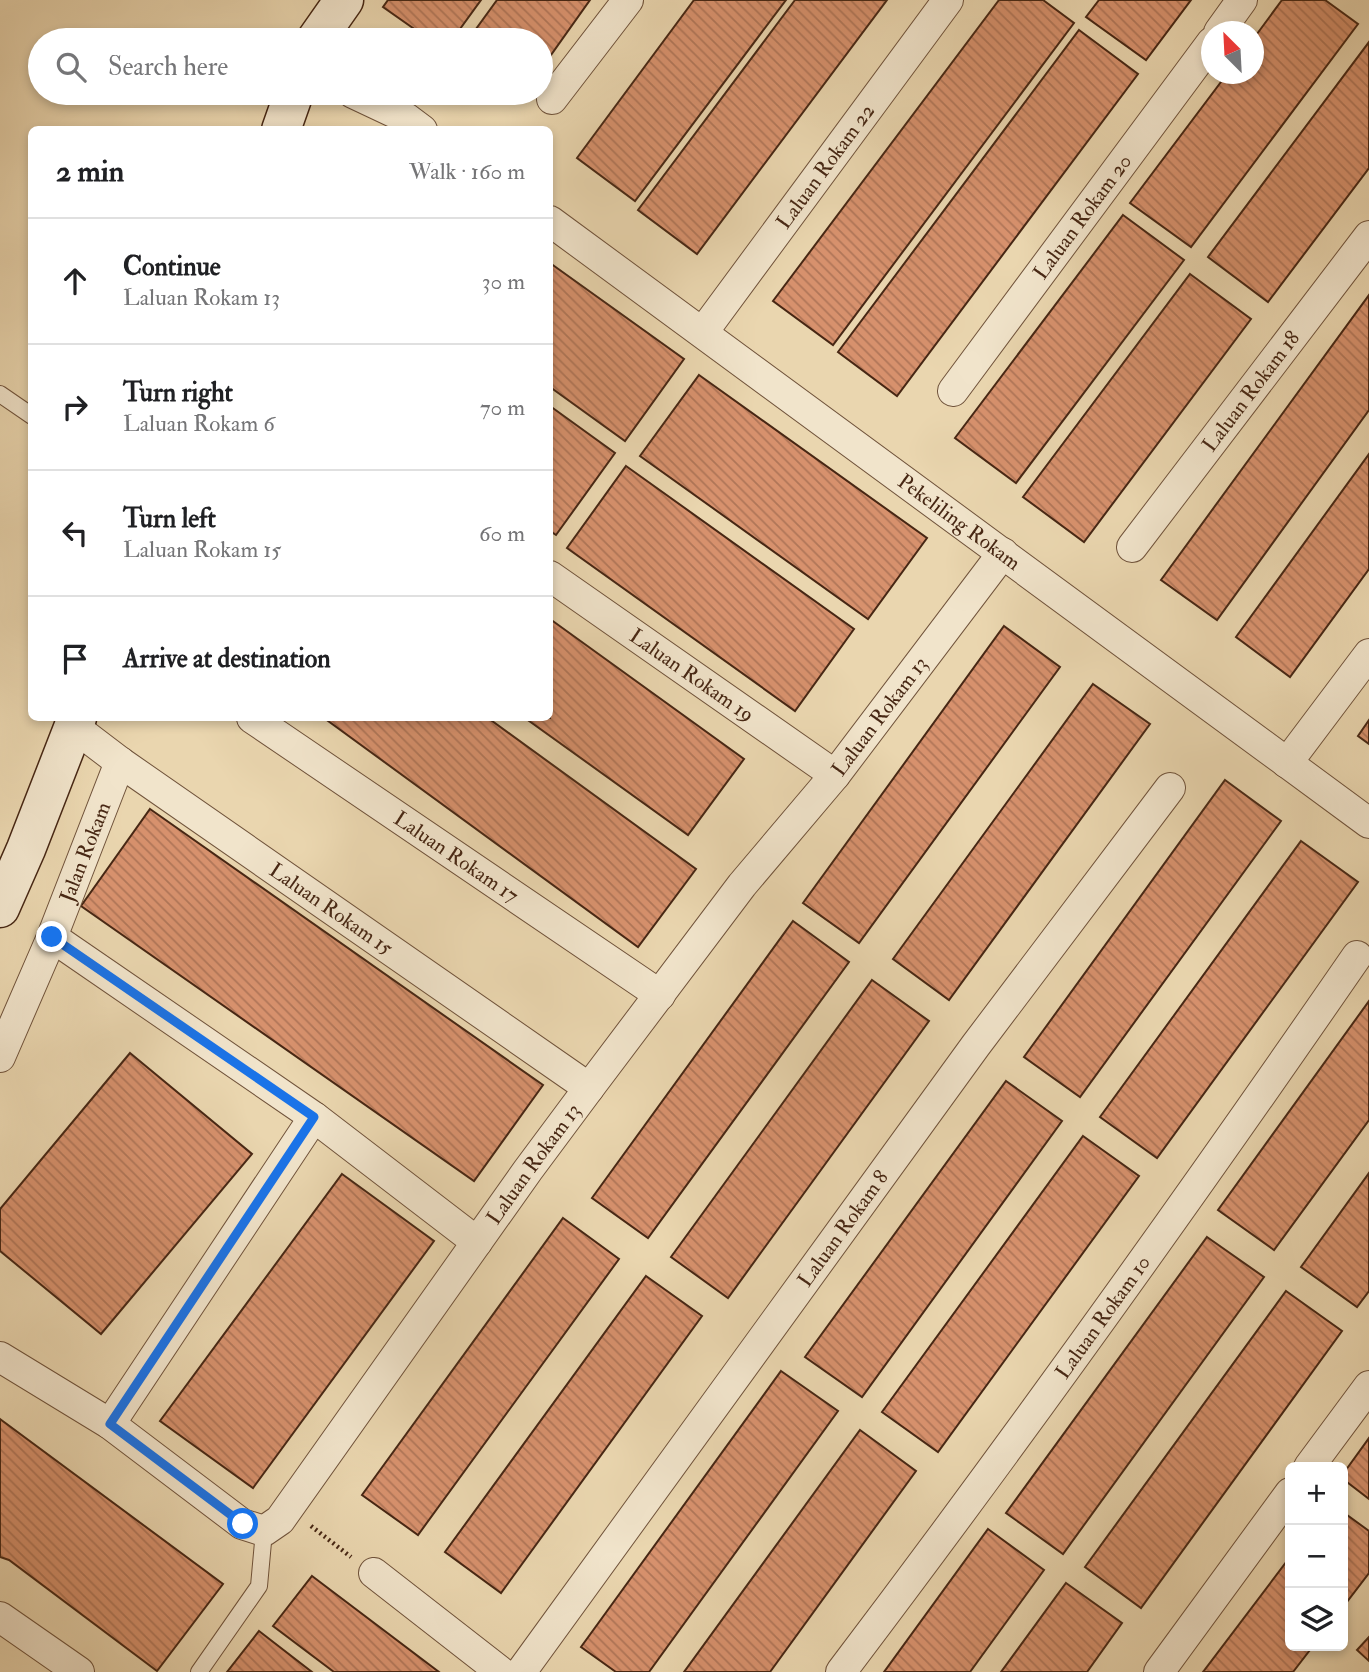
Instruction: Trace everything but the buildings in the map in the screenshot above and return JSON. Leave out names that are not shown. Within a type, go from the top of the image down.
[{"type":"main road","points":[[324,28],[344,0]]},
{"type":"main road","points":[[282,126],[290,105]]},
{"type":"main road","points":[[0,908],[75,722]]},
{"type":"street","points":[[553,98],[628,0]]},
{"type":"street","name":"Laluan Rokam 22","points":[[703,332],[948,0]]},
{"type":"street","points":[[1227,21],[1242,0]]},
{"type":"street","name":"Laluan Rokam 20","points":[[953,391],[1201,56]]},
{"type":"street","points":[[378,105],[417,126]]},
{"type":"street","name":"Pekeliling Rokam","points":[[553,222],[1369,824]]},
{"type":"street","name":"Laluan Rokam 18","points":[[1132,547],[1369,236]]},
{"type":"street","name":"Laluan Rokam 13","points":[[264,1531],[280,1520],[589,1088],[742,885],[835,775],[1003,553]]},
{"type":"street","name":"Laluan Rokam 19","points":[[553,578],[835,775]]},
{"type":"street","points":[[1287,763],[1369,654]]},
{"type":"street","name":"Laluan Rokam 17","points":[[256,721],[660,995]]},
{"type":"street","name":"Laluan Rokam 15","points":[[75,722],[120,762],[589,1088]]},
{"type":"street","name":"Jalan Rokam","points":[[0,1057],[52,937],[120,762]]},
{"type":"street","name":"Laluan Rokam 8","points":[[521,1672],[976,1045],[1170,788]]},
{"type":"street","points":[[52,937],[314,1117],[477,1242]]},
{"type":"street","name":"Laluan Rokam 10","points":[[841,1672],[971,1501],[1192,1194],[1357,956]]},
{"type":"street","points":[[110,1424],[314,1117]]},
{"type":"street","points":[[0,1357],[110,1424],[243,1524],[264,1531]]},
{"type":"street","points":[[1313,1462],[1369,1385]]},
{"type":"street","points":[[1159,1672],[1285,1500]]},
{"type":"street","points":[[374,1573],[501,1672]]},
{"type":"street","points":[[0,1617],[79,1672]]},
{"type":"lane","points":[[0,394],[28,413]]},
{"type":"lane","points":[[199,1672],[259,1587],[264,1531]]},
{"type":"path","points":[[287,1509],[374,1573]]},
{"type":"route","points":[[52,937],[314,1117],[110,1424],[243,1524]]}]
